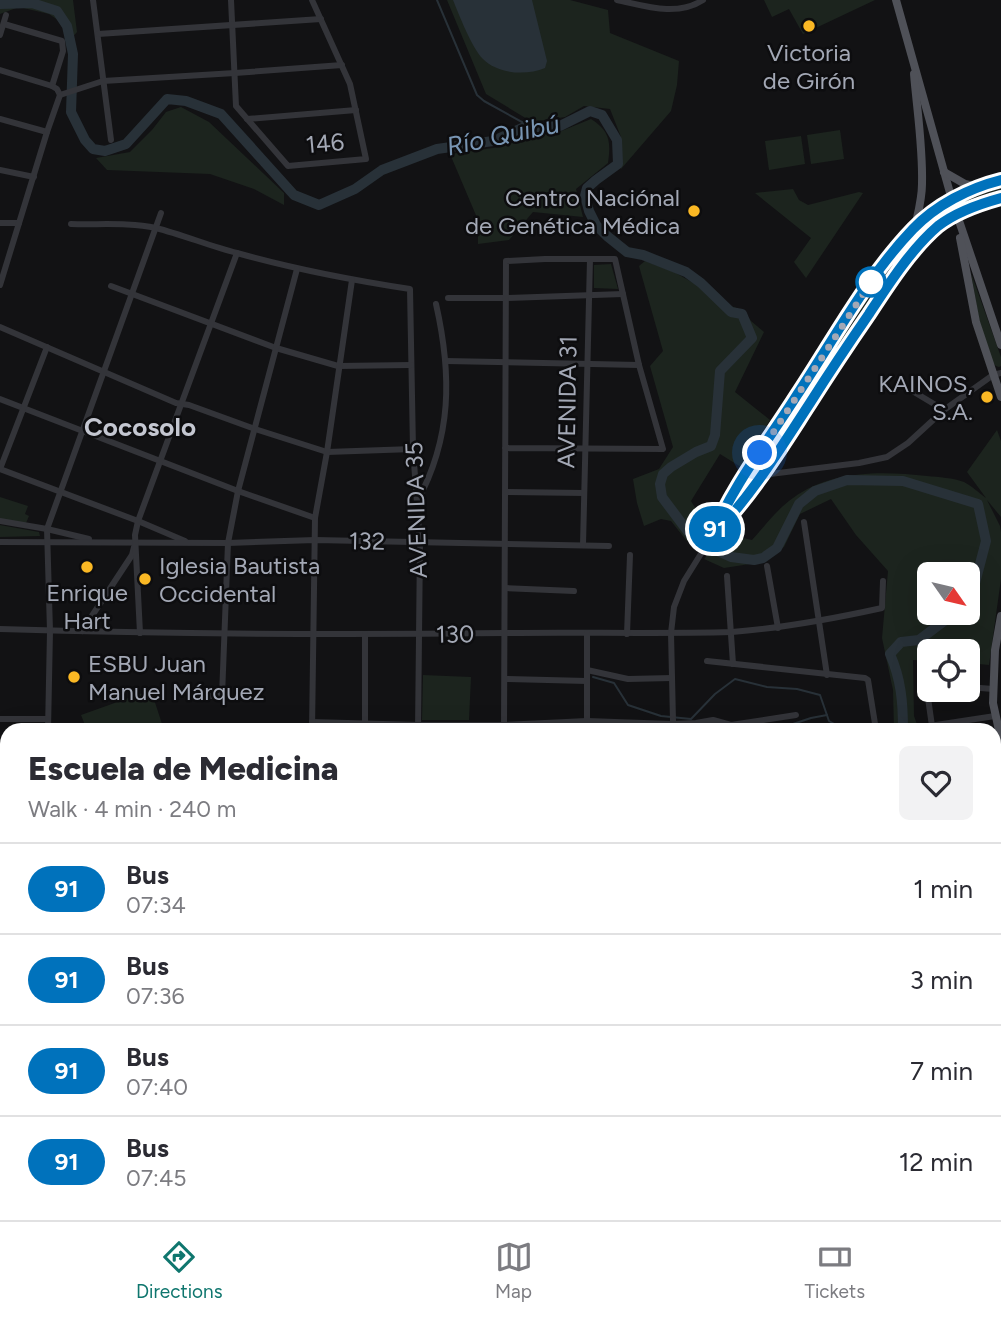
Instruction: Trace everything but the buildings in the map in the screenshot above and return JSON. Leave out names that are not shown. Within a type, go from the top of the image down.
[{"type":"main road","points":[[896,0],[952,200],[1001,345]]},
{"type":"main road","points":[[912,54],[922,184],[915,227]]},
{"type":"main road","points":[[944,172],[965,184],[978,187]]},
{"type":"main road","points":[[952,200],[978,187],[1001,180]]},
{"type":"main road","points":[[958,218],[984,203],[1001,198]]},
{"type":"main road","points":[[958,218],[961,248],[976,322],[997,374],[1001,397]]},
{"type":"main road","points":[[997,723],[993,689],[995,650],[1001,616]]},
{"type":"street","points":[[93,0],[111,140]]},
{"type":"street","points":[[231,0],[236,106],[247,119],[356,110],[350,84],[312,0]]},
{"type":"street","points":[[617,0],[647,3],[658,9],[693,6],[703,0]]},
{"type":"street","points":[[0,35],[6,15]]},
{"type":"street","points":[[98,34],[321,19]]},
{"type":"street","points":[[4,24],[62,41],[63,51],[52,86]]},
{"type":"street","points":[[0,285],[47,132],[63,94],[103,82],[342,65]]},
{"type":"street","points":[[0,70],[52,86],[63,94]]},
{"type":"street","name":"146","points":[[247,119],[288,166],[366,159],[356,110]]},
{"type":"street","points":[[0,119],[47,132]]},
{"type":"street","points":[[0,170],[34,177]]},
{"type":"street","points":[[672,723],[671,633],[674,607],[684,581],[749,468],[862,294],[915,227],[952,200]]},
{"type":"street","points":[[48,723],[50,631],[47,529],[161,213]]},
{"type":"street","points":[[712,536],[731,517],[762,475],[880,297],[921,243],[939,226],[958,218]]},
{"type":"street","points":[[0,223],[19,223]]},
{"type":"street","points":[[71,224],[155,228],[297,269],[352,280],[315,518],[312,723]]},
{"type":"street","points":[[140,633],[135,535],[138,521],[237,253]]},
{"type":"street","name":"AVENIDA 31","points":[[583,545],[590,259]]},
{"type":"street","points":[[505,448],[663,449],[639,365],[615,259],[506,261],[505,448],[505,723]]},
{"type":"street","points":[[201,694],[222,696],[228,543],[238,491],[297,269]]},
{"type":"street","name":"AVENIDA 35","points":[[352,280],[410,289],[413,449],[420,542],[418,723]]},
{"type":"street","points":[[111,286],[276,348],[338,366],[411,365]]},
{"type":"street","points":[[448,298],[623,294]]},
{"type":"street","points":[[416,503],[443,438],[446,361],[436,304]]},
{"type":"street","points":[[0,327],[176,403],[189,405],[327,452],[413,449]]},
{"type":"street","points":[[47,347],[0,469],[191,543]]},
{"type":"street","points":[[822,356],[835,364]]},
{"type":"street","points":[[446,361],[639,365]]},
{"type":"street","points":[[749,468],[762,475],[887,457],[908,443],[944,410],[997,374]]},
{"type":"street","points":[[914,392],[944,410]]},
{"type":"street","points":[[0,399],[81,432],[315,518]]},
{"type":"street","points":[[505,492],[584,493]]},
{"type":"street","points":[[0,521],[47,529],[97,542]]},
{"type":"street","points":[[804,522],[827,675]]},
{"type":"street","name":"132","points":[[0,542],[228,543],[315,540],[609,546]]},
{"type":"street","points":[[82,631],[132,555],[136,542]]},
{"type":"street","points":[[627,634],[630,555]]},
{"type":"street","points":[[767,566],[778,628]]},
{"type":"street","points":[[727,576],[733,664]]},
{"type":"street","name":"130","points":[[0,629],[419,635],[732,632],[778,628],[882,608],[883,581]]},
{"type":"street","points":[[505,588],[574,591]]},
{"type":"street","points":[[587,633],[587,721]]},
{"type":"street","points":[[365,634],[365,723]]},
{"type":"street","points":[[707,661],[865,678],[875,723]]},
{"type":"street","points":[[587,670],[628,679],[672,678]]},
{"type":"street","points":[[505,679],[587,681]]},
{"type":"street","points":[[980,688],[993,689]]},
{"type":"street","points":[[928,702],[932,723]]},
{"type":"street","points":[[753,723],[796,715]]},
{"type":"street","points":[[951,723],[995,716]]},
{"type":"street","points":[[0,719],[48,719]]},
{"type":"street","points":[[560,723],[696,723],[713,720],[721,723]]},
{"type":"street","points":[[0,937],[0,1085]]},
{"type":"shaded area","points":[[0,0],[73,0],[77,32],[68,42],[58,20],[49,14],[19,7],[0,14]]},
{"type":"shaded area","points":[[447,0],[570,0],[608,10],[610,33],[679,61],[671,111],[621,169],[621,137],[610,109],[584,106],[565,117],[532,122],[486,94]]},
{"type":"shaded area","points":[[453,0],[532,0],[547,61],[545,68],[512,72],[489,64],[466,31]]},
{"type":"shaded area","name":"Victoria de Girón","points":[[764,0],[875,0],[803,34],[789,9],[772,17]]},
{"type":"shaded area","points":[[181,107],[209,122],[284,193],[284,205],[254,189],[210,174],[107,170],[96,158],[130,152],[166,112]]},
{"type":"shaded area","points":[[591,119],[606,133],[609,156],[608,163],[576,189],[583,217],[533,212],[509,240],[478,244],[478,220],[450,154],[500,147],[526,134],[554,134]]},
{"type":"shaded area","points":[[840,130],[844,159],[811,164],[807,135]]},
{"type":"shaded area","points":[[801,136],[805,164],[769,170],[765,141]]},
{"type":"shaded area","points":[[1001,185],[1001,193],[967,205],[964,203],[966,198]]},
{"type":"shaded area","points":[[793,189],[799,200],[808,205],[863,193],[806,278],[794,262],[811,238],[755,193]]},
{"type":"shaded area","points":[[942,212],[944,216],[899,263],[838,354],[834,356],[831,351],[901,248]]},
{"type":"shaded area","points":[[645,261],[714,291],[731,306],[744,311],[764,332],[735,392],[770,420],[741,467],[720,454],[691,501],[708,529],[697,548],[686,540],[671,521],[661,519],[644,526],[637,503],[633,479],[659,469],[673,447],[650,366],[663,351],[639,266]]},
{"type":"shaded area","points":[[611,264],[618,289],[594,288],[594,265]]},
{"type":"shaded area","points":[[971,273],[1001,357],[999,367],[992,362],[979,319]]},
{"type":"shaded area","points":[[827,364],[828,370],[766,464],[759,464],[821,365]]},
{"type":"shaded area","points":[[997,430],[1001,441],[1001,517],[987,500],[1000,526],[1001,579],[989,665],[980,664],[980,639],[917,639],[917,660],[913,660],[914,716],[916,723],[894,723],[893,690],[882,638],[888,571],[856,535],[831,499],[800,514],[784,547],[763,562],[724,568],[704,559],[726,534],[752,540],[787,502],[808,489],[840,477],[875,473],[910,474],[951,479],[964,482],[986,498],[967,472]]},
{"type":"shaded area","points":[[0,497],[28,506],[25,514],[29,516],[26,523],[0,519]]},
{"type":"shaded area","points":[[0,525],[39,532],[40,536],[0,537]]},
{"type":"shaded area","points":[[423,675],[471,677],[469,720],[422,720]]},
{"type":"shaded area","points":[[151,690],[162,723],[84,723],[81,715]]},
{"type":"waterway","points":[[437,0],[477,95],[531,127]]},
{"type":"waterway","name":"Río Quibú","points":[[0,4],[32,3],[57,11],[67,26],[73,54],[71,112],[85,140],[93,149],[105,151],[126,144],[167,99],[186,101],[221,114],[294,195],[319,205],[355,189],[382,170],[437,149],[493,141],[522,128],[560,126],[590,111],[602,115],[617,140],[618,164],[587,188],[585,196],[596,225],[627,252],[643,255],[686,272],[731,312],[742,314],[752,338],[720,371],[715,435],[711,446],[671,467],[663,474],[660,484],[662,497],[695,541],[731,557],[754,560],[763,558],[777,548],[799,504],[815,491],[847,480],[903,481],[978,504],[986,541],[980,564]]},
{"type":"waterway","name":"Río Quibú","points":[[903,723],[901,691],[890,654],[901,642],[919,640],[939,625]]},
{"type":"waterway","points":[[593,677],[614,683],[628,705],[661,716],[691,719],[715,694],[735,679],[767,687],[797,689],[820,695],[829,721],[833,723]]},
{"type":"waterway","points":[[796,723],[827,715]]},
{"type":"bus line","name":"91","points":[[1001,180],[978,187],[941,207],[915,227],[894,252],[862,294],[749,468],[723,510],[712,536],[731,517],[762,475],[880,297],[921,243],[957,214],[1001,198]]},
{"type":"place","name":"Victoria de Girón","points":[[809,26]]},
{"type":"place","name":"Centro Naciónal de Genética Médica","points":[[694,211]]},
{"type":"place","name":"KAINOS, S.A.","points":[[987,397]]},
{"type":"place","name":"Enrique Hart","points":[[87,567]]},
{"type":"place","name":"Iglesia Bautista Occidental","points":[[145,579]]},
{"type":"place","name":"ESBU Juan Manuel Márquez","points":[[74,677]]},
{"type":"district","name":"Cocosolo","points":[[140,427]]},
{"type":"route","points":[[760,453],[871,282]]}]
